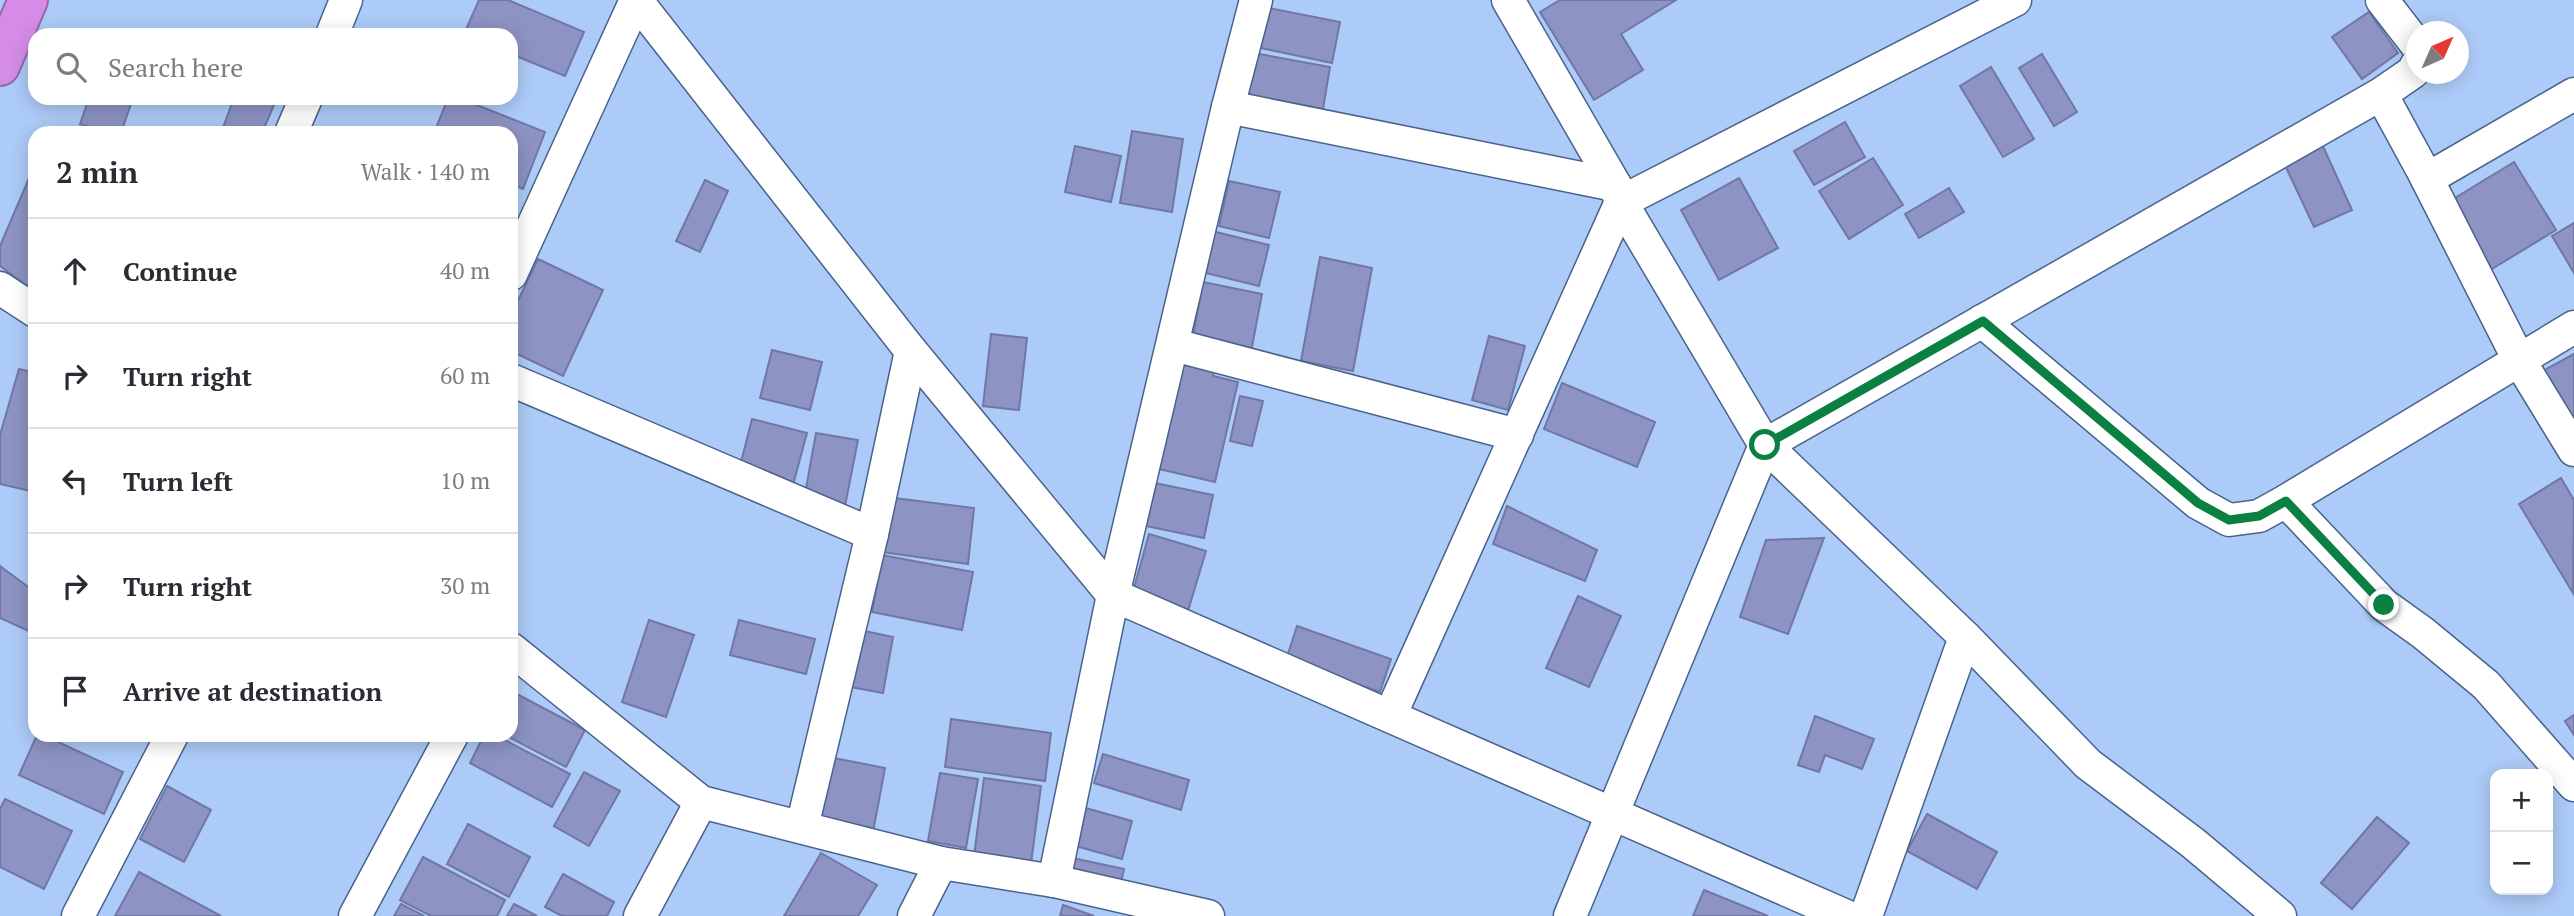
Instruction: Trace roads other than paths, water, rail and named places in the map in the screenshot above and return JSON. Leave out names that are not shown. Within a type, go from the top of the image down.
[{"type":"highway","points":[[0,66],[28,0]]},
{"type":"street","points":[[335,28],[346,0]]},
{"type":"street","points":[[518,259],[636,0],[911,351],[1113,595],[1846,916]]},
{"type":"street","points":[[1054,881],[1113,595],[1228,107],[1256,0]]},
{"type":"street","points":[[1228,107],[1618,193],[2015,0]]},
{"type":"street","points":[[1518,3],[1618,193],[1765,445],[1965,637],[2088,765],[2193,843],[2280,916]]},
{"type":"street","points":[[2390,4],[2406,28]]},
{"type":"street","points":[[1570,916],[1765,445],[2381,94],[2406,77]]},
{"type":"street","points":[[2381,94],[2519,360],[2574,450]]},
{"type":"street","points":[[2427,179],[2574,94]]},
{"type":"street","points":[[294,126],[303,105]]},
{"type":"street","points":[[1390,716],[1517,435],[1618,193]]},
{"type":"street","points":[[0,288],[28,306]]},
{"type":"street","points":[[1983,321],[2198,503],[2229,520],[2259,516],[2286,501],[2574,327]]},
{"type":"street","points":[[1174,345],[1517,435]]},
{"type":"street","points":[[802,827],[872,534],[911,351]]},
{"type":"street","points":[[518,383],[872,534]]},
{"type":"street","points":[[2286,501],[2384,605],[2486,685],[2574,785]]},
{"type":"street","points":[[1866,916],[1965,637]]},
{"type":"street","points":[[518,655],[701,802],[941,863],[1054,881],[1201,915]]},
{"type":"street","points":[[78,916],[168,742]]},
{"type":"street","points":[[355,916],[448,742]]},
{"type":"street","points":[[640,916],[701,802]]},
{"type":"street","points":[[914,916],[941,863]]},
{"type":"street","points":[[2296,916],[2306,916]]}]
